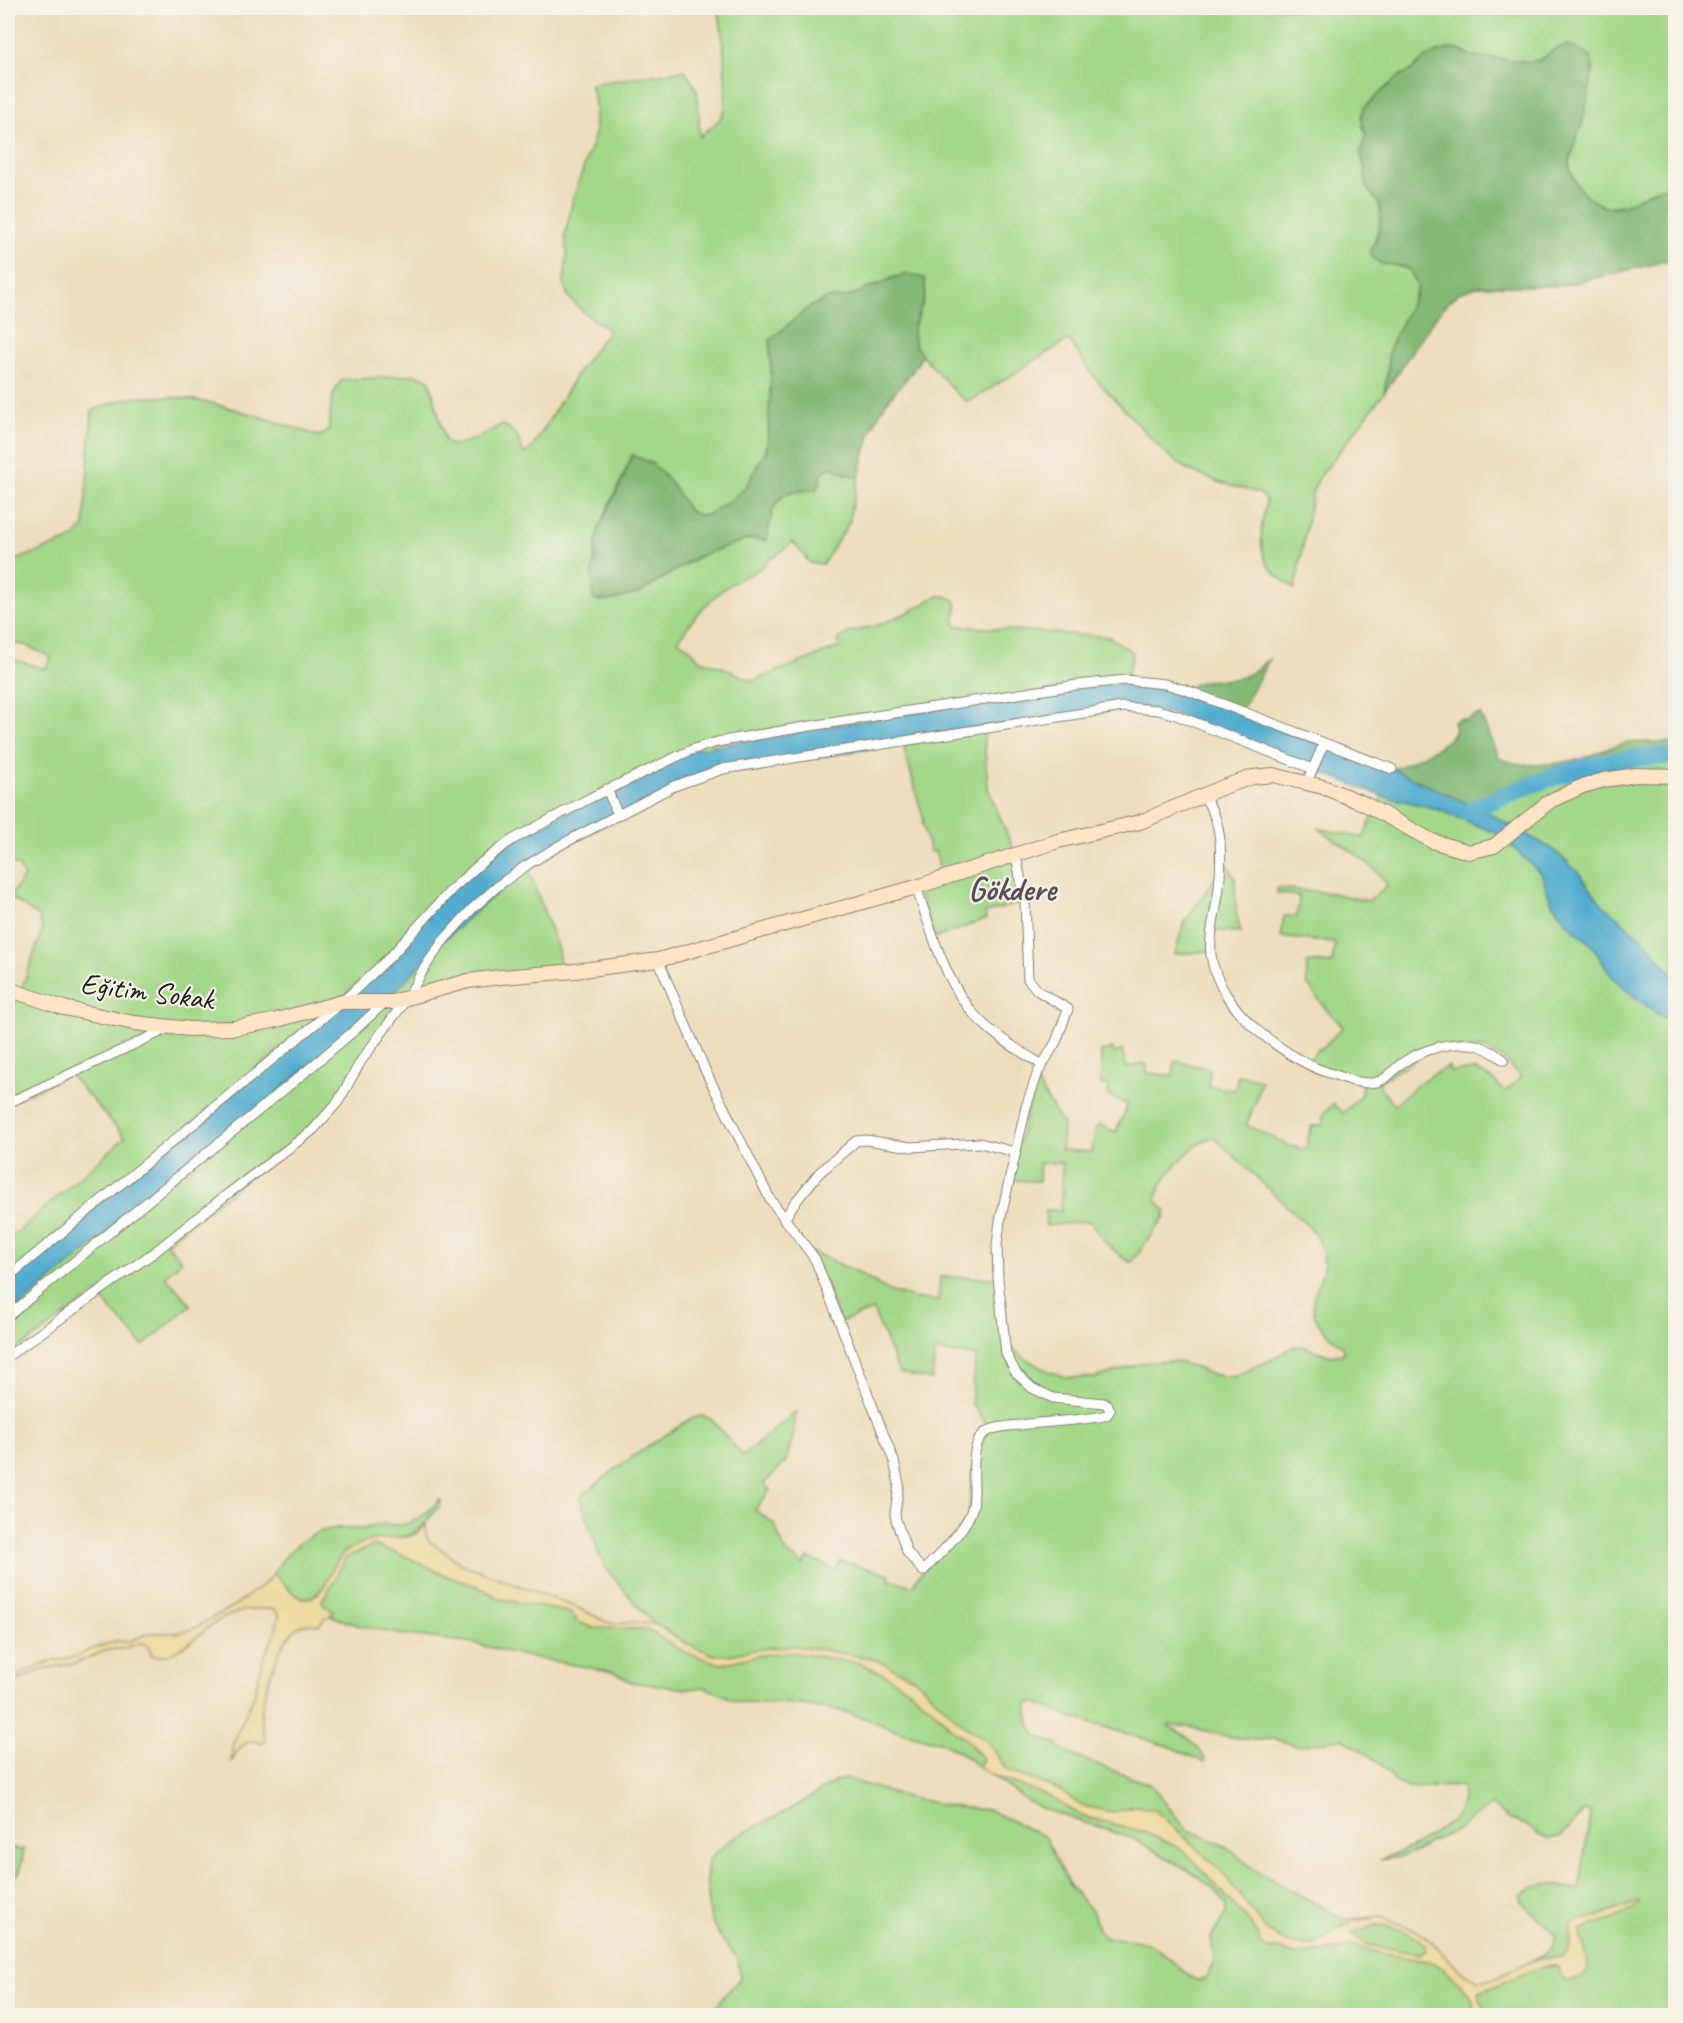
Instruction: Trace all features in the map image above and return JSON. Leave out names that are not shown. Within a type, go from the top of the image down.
[{"type":"street","points":[[8,1277],[346,1003],[452,889],[481,863],[521,835],[691,750],[717,742],[1106,681],[1146,681],[1186,690],[1323,746],[1392,769]]},
{"type":"street","points":[[8,1356],[156,1251],[313,1130],[338,1102],[373,1044],[408,997],[443,941],[472,909],[499,885],[527,865],[617,812],[674,786],[723,769],[1123,707],[1158,710],[1176,715],[1312,771],[1323,746]]},
{"type":"street","name":"Eğitim Sokak","points":[[8,989],[64,1008],[109,1019],[171,1027],[219,1029],[253,1025],[346,1003],[379,1003],[501,976],[575,971],[658,960],[916,887],[1058,841],[1140,822],[1242,780],[1262,776],[1312,771],[1344,794],[1432,841],[1469,852],[1494,846],[1550,801],[1583,786],[1636,775],[1676,776]]},
{"type":"street","points":[[608,792],[617,812]]},
{"type":"street","points":[[1204,795],[1213,812],[1218,833],[1219,887],[1212,931],[1211,955],[1218,980],[1232,1004],[1250,1024],[1265,1037],[1320,1070],[1365,1083],[1378,1082],[1412,1057],[1434,1048],[1475,1045],[1485,1048],[1504,1060]]},
{"type":"street","points":[[658,960],[706,1072],[770,1199],[815,1259],[887,1439],[899,1484],[895,1514],[899,1531],[907,1552],[923,1571],[961,1528],[971,1512],[974,1499],[976,1450],[980,1439],[986,1432],[1009,1426],[1098,1417],[1107,1415],[1110,1410],[1107,1405],[1100,1402],[1066,1400],[1042,1394],[1016,1373],[1006,1354],[997,1268],[1000,1221],[1026,1107],[1041,1064],[1056,1042],[1068,1009],[1038,991],[1028,979],[1025,902],[1016,856]]},
{"type":"street","points":[[916,887],[949,972],[968,1007],[995,1034],[1041,1064]]},
{"type":"street","points":[[8,1316],[372,1016],[379,1003]]},
{"type":"street","points":[[8,1103],[171,1027]]},
{"type":"street","points":[[784,1220],[819,1173],[856,1141],[867,1140],[911,1147],[980,1143],[1015,1152]]},
{"type":"green space","points":[[717,8],[1675,8],[1675,187],[1655,189],[1625,205],[1605,207],[1580,191],[1569,167],[1594,67],[1553,50],[1542,59],[1531,62],[1471,56],[1460,50],[1426,57],[1375,97],[1362,125],[1366,135],[1360,153],[1365,169],[1366,187],[1379,204],[1381,215],[1371,252],[1373,258],[1410,271],[1418,286],[1388,357],[1384,393],[1319,478],[1313,490],[1295,589],[1275,574],[1264,556],[1261,539],[1266,503],[1264,498],[1259,493],[1218,482],[1187,469],[1165,453],[1094,377],[1070,341],[1066,341],[975,398],[966,401],[915,347],[912,334],[923,301],[895,277],[846,298],[828,298],[770,340],[771,375],[767,448],[746,487],[730,501],[707,515],[701,516],[689,511],[682,501],[632,456],[599,530],[592,572],[640,593],[684,565],[716,549],[749,540],[766,540],[772,512],[779,499],[789,492],[804,491],[819,485],[823,471],[831,467],[859,477],[850,521],[823,564],[810,563],[793,542],[771,557],[762,567],[725,588],[699,612],[678,640],[700,660],[752,681],[840,647],[838,639],[848,633],[879,625],[937,596],[945,596],[955,600],[957,609],[954,621],[957,626],[1109,637],[1133,652],[1126,680],[717,742],[391,956],[8,1277],[8,1234],[18,1232],[125,1137],[69,1074],[8,1103],[8,989],[20,993],[42,931],[39,917],[10,897],[24,877],[20,868],[8,860],[8,658],[45,669],[51,657],[25,645],[8,642],[8,563],[70,540],[84,528],[92,411],[127,399],[175,397],[224,406],[319,436],[328,432],[332,398],[342,380],[414,375],[426,378],[430,382],[445,440],[451,445],[470,441],[501,425],[514,432],[524,454],[533,447],[578,372],[609,330],[582,311],[568,296],[564,284],[567,254],[565,236],[573,199],[595,134],[595,101],[590,84],[685,70],[697,90],[700,137],[721,117],[725,106],[724,61]]},
{"type":"green space","points":[[1566,45],[1585,52],[1592,62],[1588,100],[1570,158],[1570,168],[1574,179],[1586,195],[1606,207],[1624,205],[1657,189],[1675,187],[1675,259],[1561,286],[1480,286],[1460,292],[1434,319],[1384,393],[1392,341],[1418,286],[1409,269],[1381,264],[1373,258],[1371,252],[1380,226],[1381,215],[1379,204],[1366,187],[1365,169],[1360,153],[1366,135],[1361,117],[1364,108],[1398,77],[1412,70],[1426,57],[1438,52],[1449,49],[1460,50],[1471,56],[1531,62],[1542,59],[1553,50]]},
{"type":"green space","points":[[908,274],[924,278],[924,299],[913,335],[915,345],[922,355],[878,417],[870,436],[859,477],[831,467],[823,471],[815,490],[794,491],[779,500],[773,512],[767,540],[749,539],[696,557],[640,593],[609,601],[593,600],[592,572],[598,531],[632,455],[653,464],[671,483],[689,511],[701,516],[707,515],[730,501],[746,487],[767,448],[771,375],[770,340],[808,308],[828,298],[846,298],[895,277]]},
{"type":"green space","points":[[1270,658],[1241,711],[1186,690],[1192,685],[1206,681],[1246,676]]},
{"type":"green space","points":[[1480,714],[1498,756],[1514,763],[1537,765],[1571,761],[1614,746],[1640,742],[1675,743],[1675,756],[1598,764],[1548,779],[1476,808],[1392,769],[1441,745],[1454,732],[1453,722],[1462,718],[1463,721]]},
{"type":"green space","points":[[983,728],[988,788],[1016,856],[1025,902],[985,913],[986,919],[935,938],[916,887],[942,879],[935,851],[930,852],[902,741]]},
{"type":"green space","points":[[1675,756],[1675,978],[1647,943],[1602,904],[1568,862],[1551,848],[1476,808],[1548,779],[1598,764]]},
{"type":"green space","points":[[1382,796],[1434,808],[1499,834],[1542,875],[1550,899],[1558,911],[1567,923],[1592,945],[1611,975],[1656,1013],[1675,1024],[1675,2015],[1491,2015],[1479,1999],[1478,1992],[1542,1967],[1558,1967],[1567,1980],[1578,1978],[1582,1975],[1583,1946],[1578,1935],[1581,1929],[1612,1919],[1639,1902],[1573,1924],[1570,1946],[1562,1957],[1538,1959],[1521,1965],[1548,1951],[1557,1936],[1522,1902],[1521,1896],[1534,1887],[1547,1885],[1576,1891],[1580,1888],[1590,1814],[1588,1810],[1583,1812],[1560,1837],[1548,1839],[1526,1825],[1508,1819],[1491,1804],[1459,1829],[1430,1842],[1416,1852],[1380,1860],[1411,1848],[1452,1821],[1462,1799],[1462,1786],[1408,1788],[1397,1783],[1380,1763],[1344,1739],[1300,1746],[1273,1739],[1254,1740],[1225,1736],[1169,1724],[1168,1726],[1194,1744],[1205,1759],[1204,1762],[1174,1748],[1071,1717],[1034,1702],[1027,1705],[1030,1724],[1036,1736],[1052,1742],[1071,1755],[1151,1785],[1186,1829],[1227,1847],[1256,1871],[1340,1917],[1347,1919],[1376,1917],[1351,1923],[1314,1945],[1289,1944],[1266,1930],[1221,1872],[1174,1827],[1131,1807],[1112,1812],[1088,1807],[1075,1802],[1057,1789],[1008,1771],[986,1740],[963,1725],[915,1679],[869,1658],[812,1648],[773,1647],[721,1656],[684,1642],[649,1619],[608,1571],[599,1554],[580,1497],[626,1461],[690,1419],[702,1416],[711,1419],[743,1456],[796,1412],[793,1437],[785,1463],[764,1483],[770,1490],[755,1510],[774,1524],[785,1551],[803,1565],[808,1558],[836,1570],[840,1561],[890,1574],[889,1580],[914,1586],[917,1578],[968,1519],[974,1458],[990,1429],[971,1403],[976,1356],[935,1351],[932,1380],[899,1373],[873,1310],[840,1322],[810,1251],[855,1271],[889,1291],[912,1298],[938,1301],[940,1277],[998,1278],[1004,1341],[1024,1358],[1048,1371],[1066,1377],[1095,1378],[1147,1362],[1173,1361],[1209,1374],[1233,1377],[1271,1360],[1294,1346],[1305,1347],[1331,1356],[1343,1354],[1342,1346],[1321,1327],[1313,1307],[1324,1257],[1313,1231],[1214,1137],[1196,1146],[1178,1162],[1163,1182],[1156,1200],[1165,1210],[1165,1216],[1131,1263],[1111,1248],[1089,1221],[1046,1226],[1046,1210],[1061,1210],[1062,1163],[1040,1163],[1039,1181],[1009,1180],[1035,1080],[1063,1125],[1061,1150],[1092,1152],[1095,1130],[1099,1125],[1116,1132],[1128,1105],[1108,1095],[1108,1085],[1101,1085],[1101,1052],[1113,1048],[1114,1053],[1122,1051],[1127,1068],[1143,1063],[1147,1065],[1147,1073],[1173,1076],[1175,1061],[1210,1069],[1208,1086],[1235,1090],[1238,1075],[1261,1080],[1256,1101],[1246,1125],[1289,1146],[1306,1149],[1311,1126],[1323,1125],[1323,1114],[1333,1104],[1343,1113],[1361,1095],[1362,1083],[1307,1063],[1319,1048],[1321,1049],[1343,1027],[1307,984],[1307,964],[1310,962],[1332,964],[1335,943],[1281,937],[1284,916],[1297,917],[1299,896],[1277,893],[1277,888],[1331,893],[1368,901],[1387,886],[1384,879],[1368,863],[1318,828],[1363,838]],"holes":[[[1434,1048],[1485,1048],[1504,1060],[1521,1077],[1505,1092],[1492,1079],[1475,1070],[1450,1072],[1449,1066],[1423,1080],[1394,1105],[1380,1088],[1379,1082]]]},
{"type":"green space","points":[[1219,851],[1235,878],[1236,913],[1241,932],[1212,931],[1211,951],[1175,954],[1183,925],[1220,871]]},
{"type":"green space","points":[[527,865],[558,950],[560,966],[408,997],[326,1117],[166,1243],[182,1261],[165,1276],[191,1305],[143,1346],[97,1293],[8,1356],[8,1316],[384,1003],[443,941]]},
{"type":"green space","points":[[439,1500],[441,1502],[438,1508],[415,1532],[397,1538],[367,1542],[345,1552],[328,1580],[316,1594],[310,1597],[295,1594],[273,1574],[285,1556],[310,1536],[329,1529],[360,1529],[380,1524],[406,1524],[422,1516]]},
{"type":"green space","points":[[374,1545],[405,1556],[449,1577],[477,1586],[501,1599],[568,1612],[578,1622],[593,1628],[646,1629],[684,1652],[721,1664],[760,1655],[790,1652],[860,1663],[920,1696],[954,1731],[968,1740],[983,1759],[982,1762],[978,1766],[940,1742],[904,1733],[853,1714],[831,1709],[784,1703],[738,1702],[705,1687],[687,1689],[631,1682],[614,1672],[525,1656],[468,1642],[399,1634],[357,1625],[331,1616],[333,1612],[324,1605],[322,1600],[345,1558]]},
{"type":"green space","points":[[989,1774],[1050,1797],[1082,1816],[1144,1832],[1184,1850],[1245,1917],[1271,1950],[1277,1949],[1293,1954],[1312,1953],[1338,1950],[1351,1945],[1384,1954],[1433,1962],[1469,1993],[1475,2015],[711,2015],[722,1998],[740,1978],[735,1956],[719,1936],[712,1922],[707,1885],[709,1859],[731,1839],[795,1807],[836,1781],[847,1779],[906,1797],[956,1807],[989,1810],[1045,1837],[1070,1886],[1093,1912],[1098,1929],[1105,1938],[1123,1938],[1151,1945],[1193,1978],[1201,1980],[1206,1978],[1213,1966],[1214,1958],[1211,1938],[1226,1913],[1226,1905],[1216,1891],[1195,1874],[1134,1839],[1041,1808]]},
{"type":"green space","points":[[8,1846],[19,1850],[24,1849],[20,1872],[8,1882]]},
{"type":"green space","points":[[1377,1925],[1398,1929],[1414,1936],[1421,1941],[1427,1951],[1421,1954],[1367,1945],[1352,1933]]},
{"type":"sand","points":[[426,1525],[428,1540],[462,1564],[578,1608],[607,1622],[655,1624],[684,1642],[714,1655],[730,1655],[790,1646],[869,1658],[883,1663],[915,1679],[963,1725],[986,1740],[1008,1771],[1057,1789],[1088,1807],[1112,1812],[1138,1806],[1155,1810],[1222,1872],[1266,1930],[1289,1944],[1314,1945],[1336,1930],[1355,1921],[1381,1917],[1416,1930],[1434,1944],[1460,1971],[1479,1981],[1497,1978],[1538,1959],[1562,1957],[1570,1947],[1570,1927],[1577,1921],[1639,1902],[1639,1904],[1631,1911],[1581,1929],[1580,1935],[1588,1967],[1586,1973],[1580,1978],[1568,1981],[1561,1975],[1558,1967],[1553,1965],[1534,1970],[1478,1992],[1479,1999],[1491,2015],[1475,2015],[1469,1993],[1433,1962],[1384,1954],[1351,1945],[1338,1950],[1300,1954],[1268,1949],[1260,1943],[1258,1934],[1245,1917],[1184,1850],[1144,1832],[1082,1816],[1050,1797],[989,1774],[978,1766],[983,1759],[968,1741],[920,1698],[886,1675],[860,1663],[790,1652],[760,1655],[721,1664],[684,1652],[646,1629],[594,1628],[578,1622],[568,1612],[501,1599],[477,1586],[449,1577],[405,1556],[374,1545],[345,1558],[322,1600],[333,1614],[319,1625],[305,1624],[296,1629],[288,1638],[269,1677],[262,1704],[261,1718],[265,1741],[262,1743],[247,1742],[231,1762],[233,1743],[254,1695],[263,1659],[274,1636],[279,1615],[275,1610],[252,1609],[230,1615],[216,1622],[178,1651],[169,1654],[152,1655],[148,1646],[141,1643],[121,1649],[107,1650],[74,1664],[47,1668],[8,1685],[8,1680],[49,1662],[78,1656],[115,1641],[127,1642],[150,1633],[176,1633],[193,1629],[235,1605],[264,1584],[273,1574],[296,1595],[306,1598],[313,1596],[324,1586],[344,1553],[376,1540],[413,1536]],"holes":[[[1383,1925],[1414,1936],[1421,1941],[1427,1951],[1421,1954],[1367,1945],[1352,1933]]]},
{"type":"water","points":[[1106,681],[1165,684],[1392,769],[1492,815],[1551,848],[1579,873],[1602,904],[1647,943],[1675,978],[1675,1024],[1656,1013],[1611,975],[1592,945],[1567,923],[1558,911],[1550,899],[1542,875],[1499,834],[1434,808],[1382,796],[1176,715],[1141,707],[701,775],[527,865],[443,941],[384,1003],[8,1316],[8,1277],[342,1002],[452,889],[512,840],[691,750]]},
{"type":"waterway","points":[[1466,812],[1517,790],[1594,765],[1648,757],[1676,756]]},
{"type":"district","name":"Gökdere","points":[[1012,888]]}]
